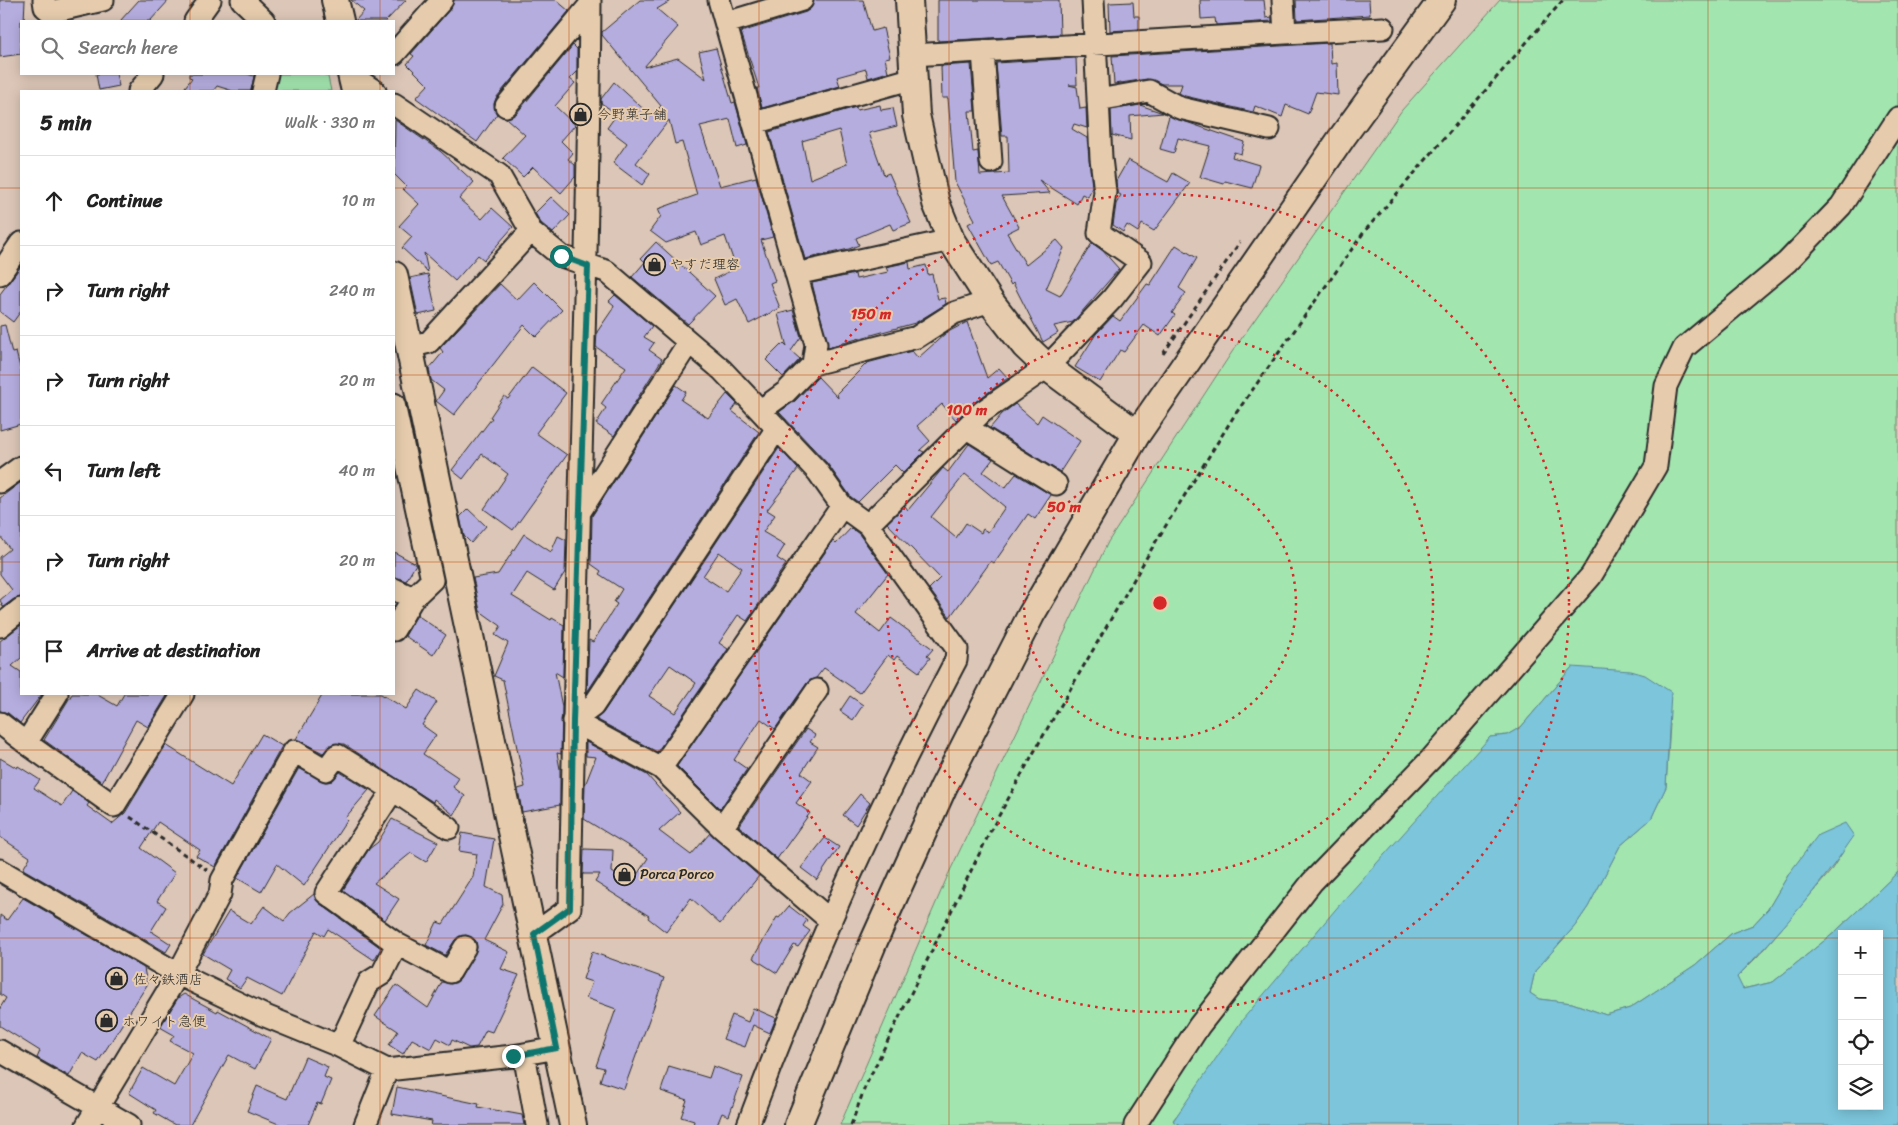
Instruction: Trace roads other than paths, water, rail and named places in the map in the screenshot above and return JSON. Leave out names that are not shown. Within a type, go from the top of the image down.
[{"type":"street","points":[[44,0],[45,7],[51,12],[103,0]]},
{"type":"street","points":[[196,20],[210,0]]},
{"type":"street","points":[[242,0],[263,20]]},
{"type":"street","points":[[335,0],[340,20]]},
{"type":"street","points":[[395,53],[442,0]]},
{"type":"street","points":[[719,0],[816,344],[813,364]]},
{"type":"street","points":[[726,22],[802,0]]},
{"type":"street","points":[[909,0],[916,115],[936,203],[951,240],[990,301],[1025,346],[1047,367],[1137,434]]},
{"type":"street","points":[[868,525],[982,412],[1047,367],[1112,299],[1141,262],[1099,233],[1105,192],[1098,100],[1094,0]]},
{"type":"street","points":[[1283,0],[1285,33]]},
{"type":"street","points":[[798,1125],[874,941],[943,788],[1030,615],[1137,434],[1343,136],[1442,0]]},
{"type":"street","points":[[506,106],[590,3]]},
{"type":"street","points":[[534,934],[570,908],[573,721],[588,266],[590,3]]},
{"type":"street","points":[[754,123],[913,66],[983,51],[1383,28]]},
{"type":"street","points":[[983,51],[991,162]]},
{"type":"street","points":[[140,90],[152,75]]},
{"type":"street","points":[[263,90],[268,75]]},
{"type":"street","points":[[1098,100],[1149,92],[1180,108],[1269,129]]},
{"type":"street","points":[[395,105],[499,175],[531,231],[561,256],[606,271],[722,370],[818,472],[842,506],[868,525],[957,649],[956,660],[916,734],[831,922],[748,1125]]},
{"type":"street","points":[[1135,1125],[1199,1026],[1312,882],[1431,759],[1591,576],[1656,466],[1666,386],[1684,348],[1787,262],[1841,206],[1898,118]]},
{"type":"street","points":[[409,347],[429,342],[531,231]]},
{"type":"street","points":[[796,274],[951,240]]},
{"type":"street","points":[[0,274],[20,244]]},
{"type":"street","points":[[395,280],[573,1125]]},
{"type":"street","points":[[761,410],[786,392],[813,364],[918,337],[954,313],[990,301]]},
{"type":"street","points":[[580,510],[689,342]]},
{"type":"street","points":[[395,409],[432,580],[413,598],[395,628]]},
{"type":"street","points":[[573,721],[594,706],[777,428]]},
{"type":"street","points":[[967,428],[1056,484]]},
{"type":"street","points":[[0,482],[20,468]]},
{"type":"street","points":[[661,768],[842,506]]},
{"type":"street","points":[[395,589],[413,598]]},
{"type":"street","points":[[0,626],[20,610]]},
{"type":"street","points":[[722,828],[817,690]]},
{"type":"street","points":[[26,743],[56,695]]},
{"type":"street","points":[[0,723],[114,806],[182,695]]},
{"type":"street","points":[[573,721],[661,768],[722,828],[831,922]]},
{"type":"street","points":[[87,1125],[178,974],[220,894],[222,880],[294,751],[326,770],[338,754],[449,828]]},
{"type":"street","points":[[393,790],[326,893],[397,944],[450,972],[465,947]]},
{"type":"street","points":[[0,870],[178,974],[263,1015],[339,1046],[387,1070],[524,1054],[557,1048]]},
{"type":"street","points":[[339,1046],[370,982],[382,974],[397,944]]},
{"type":"street","points":[[0,1051],[130,1125]]},
{"type":"street","points":[[524,1054],[537,1125]]},
{"type":"street","points":[[366,1125],[387,1070]]},
{"type":"water","points":[[1572,667],[1631,671],[1645,675],[1671,692],[1666,787],[1651,819],[1620,846],[1588,907],[1575,926],[1535,971],[1530,993],[1539,999],[1572,1003],[1606,1015],[1630,1008],[1695,965],[1732,933],[1753,925],[1768,909],[1790,872],[1818,835],[1845,823],[1854,836],[1798,909],[1737,977],[1743,989],[1773,982],[1834,933],[1898,872],[1898,1125],[1180,1125],[1173,1121],[1243,1019],[1341,903],[1490,737],[1507,735],[1521,727]]},
{"type":"place","name":"今野菓子舗","points":[[581,114]]},
{"type":"place","name":"やすだ理容","points":[[654,264]]},
{"type":"place","name":"Porca Porco","points":[[624,874]]},
{"type":"place","name":"佐々鉄酒店","points":[[117,979]]},
{"type":"place","name":"ホワイト急便","points":[[106,1021]]}]
